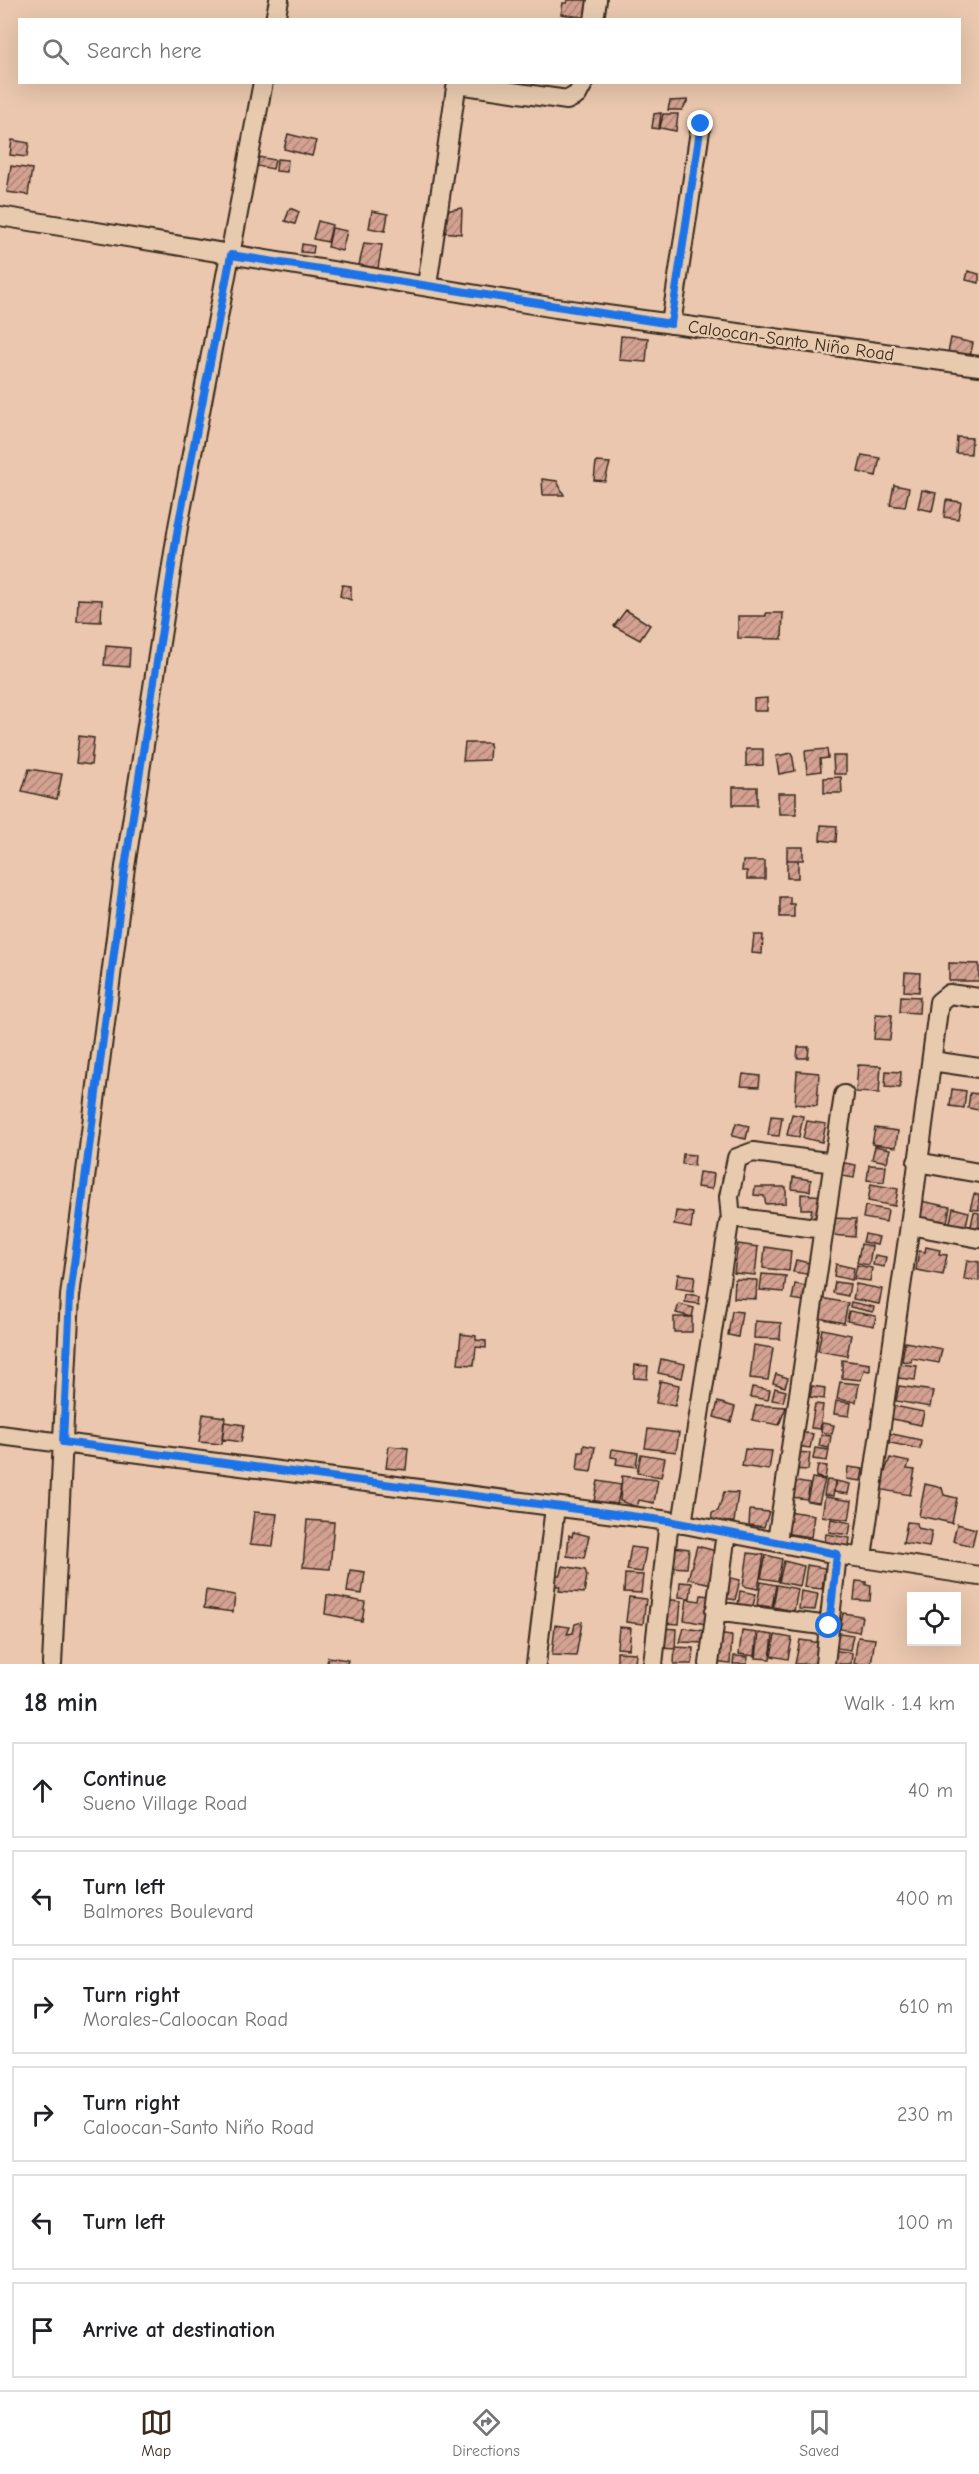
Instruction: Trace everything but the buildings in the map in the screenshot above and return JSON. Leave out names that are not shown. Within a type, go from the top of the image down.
[{"type":"street","points":[[275,18],[279,0]]},
{"type":"street","points":[[594,18],[597,0]]},
{"type":"street","points":[[52,1664],[70,1296],[125,867],[178,527],[263,84]]},
{"type":"street","points":[[427,285],[456,88],[465,85],[567,100],[577,95],[583,84]]},
{"type":"street","points":[[671,324],[701,124]]},
{"type":"street","name":"Caloocan-Santo Niño Road","points":[[0,216],[556,308],[979,366]]},
{"type":"street","points":[[862,1557],[910,1225],[939,1002],[949,994],[979,998]]},
{"type":"street","points":[[932,1060],[979,1068]]},
{"type":"street","points":[[777,1541],[844,1095]]},
{"type":"street","points":[[653,1664],[675,1522],[731,1220],[729,1197],[737,1158],[753,1152],[834,1163]]},
{"type":"street","points":[[917,1162],[979,1173]]},
{"type":"street","points":[[731,1220],[740,1218],[824,1229]]},
{"type":"street","points":[[910,1225],[979,1238]]},
{"type":"street","points":[[0,1435],[675,1522],[837,1554],[979,1576]]},
{"type":"street","points":[[536,1664],[555,1507]]},
{"type":"street","points":[[709,1664],[726,1532]]},
{"type":"street","points":[[825,1664],[837,1554]]},
{"type":"street","points":[[715,1611],[829,1626]]},
{"type":"route","points":[[701,124],[671,324],[556,308],[427,285],[231,255],[178,527],[125,867],[70,1296],[63,1442],[669,1521],[837,1554],[829,1626]]}]
